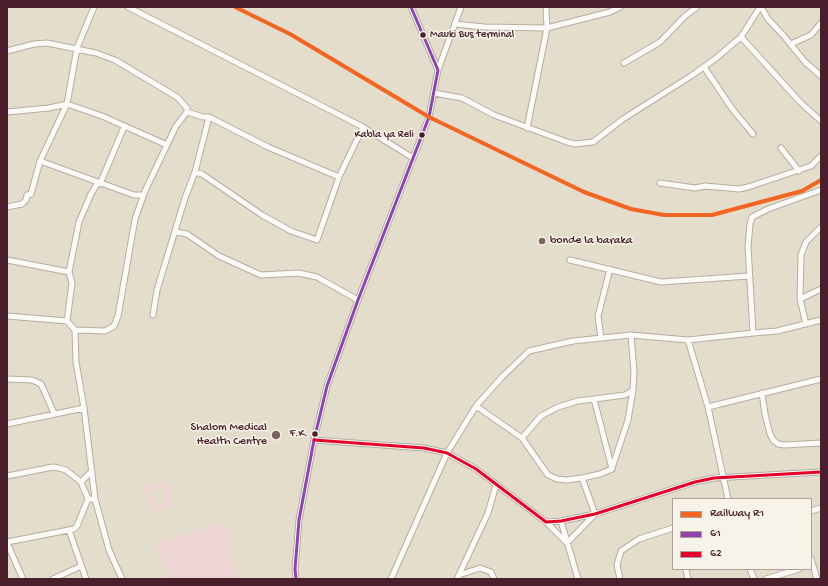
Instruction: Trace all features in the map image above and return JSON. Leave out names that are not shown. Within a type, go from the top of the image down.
[{"type":"street","points":[[7,208],[22,204],[26,200],[27,194],[30,194],[40,161],[67,104],[77,48],[94,7]]},
{"type":"street","points":[[128,7],[363,127],[413,158]]},
{"type":"street","points":[[412,7],[438,70]]},
{"type":"street","points":[[296,579],[295,569],[299,520],[314,440],[327,386],[358,300],[429,116],[438,70],[461,7]]},
{"type":"street","points":[[527,128],[547,28],[546,7]]},
{"type":"street","points":[[456,24],[484,27],[547,28],[610,12],[620,7]]},
{"type":"street","points":[[624,63],[660,42],[684,16],[697,7]]},
{"type":"street","points":[[434,93],[462,98],[494,115],[575,144],[593,142],[624,119],[704,67],[741,37],[760,7],[768,19],[805,62],[821,76]]},
{"type":"street","points":[[791,44],[811,35],[821,23]]},
{"type":"street","points":[[741,37],[800,102],[821,121]]},
{"type":"street","points":[[7,52],[34,44],[47,43],[77,48],[115,60],[177,97],[187,108],[187,112]]},
{"type":"street","points":[[704,67],[733,110],[753,134]]},
{"type":"street","points":[[7,112],[49,108],[67,104],[102,116],[167,146]]},
{"type":"street","points":[[187,112],[203,118],[209,117],[268,147],[339,177]]},
{"type":"street","points":[[74,330],[105,331],[111,329],[116,323],[131,236],[145,191],[176,126],[187,112]]},
{"type":"street","points":[[153,315],[157,290],[176,232],[185,198],[195,172],[209,117]]},
{"type":"street","points":[[122,579],[109,550],[95,499],[84,408],[76,362],[74,330],[67,321],[72,283],[69,272],[79,222],[91,194],[99,183],[124,127]]},
{"type":"street","points":[[195,172],[202,174],[262,215],[291,231],[317,240],[339,177],[363,127]]},
{"type":"street","points":[[781,148],[799,171]]},
{"type":"street","points":[[660,183],[695,188],[705,186],[739,189],[769,182],[799,171],[811,166],[821,156]]},
{"type":"street","points":[[40,161],[136,196],[143,195],[145,191]]},
{"type":"street","points":[[753,333],[749,276],[749,234],[752,217],[768,209],[821,190]]},
{"type":"street","points":[[806,324],[800,299],[803,248],[806,242],[821,227]]},
{"type":"street","points":[[176,232],[187,234],[220,256],[261,275],[299,273],[317,276],[358,300]]},
{"type":"street","points":[[7,260],[69,272]]},
{"type":"street","points":[[570,260],[661,282],[749,276]]},
{"type":"street","points":[[601,338],[598,316],[610,269]]},
{"type":"street","points":[[800,299],[821,289]]},
{"type":"street","points":[[7,316],[67,321]]},
{"type":"street","points":[[391,579],[447,453],[476,406],[502,377],[529,351],[573,341],[631,334],[688,340],[778,331],[821,320]]},
{"type":"street","points":[[476,406],[522,438],[548,475],[557,479],[567,480],[600,474],[612,468],[628,420],[633,390],[634,372],[631,334]]},
{"type":"street","points":[[688,340],[708,406],[728,498]]},
{"type":"street","points":[[7,379],[32,380],[41,384],[54,413]]},
{"type":"street","points":[[708,406],[821,379]]},
{"type":"street","points":[[522,438],[541,416],[558,408],[578,401],[625,394],[633,390]]},
{"type":"street","points":[[762,394],[765,414],[773,440],[778,444],[784,445],[821,443]]},
{"type":"street","points":[[594,399],[612,468]]},
{"type":"street","points":[[7,424],[54,413],[84,408]]},
{"type":"street","points":[[314,440],[424,448],[447,453],[476,469],[496,486],[546,522],[567,543]]},
{"type":"street","points":[[7,476],[59,468],[66,470],[81,482],[93,485]]},
{"type":"street","points":[[81,482],[91,472]]},
{"type":"street","points":[[546,522],[561,522],[595,514],[695,482],[723,478],[821,472]]},
{"type":"street","points":[[582,478],[595,514]]},
{"type":"street","points":[[22,579],[7,542],[69,530],[77,526],[88,499],[81,482]]},
{"type":"street","points":[[458,577],[488,513],[496,486]]},
{"type":"street","points":[[88,499],[95,499]]},
{"type":"street","points":[[567,543],[595,514]]},
{"type":"street","points":[[561,522],[578,579]]},
{"type":"street","points":[[620,579],[617,565],[621,551],[639,539],[672,528]]},
{"type":"street","points":[[69,530],[80,566],[86,579]]},
{"type":"street","points":[[812,565],[817,579]]},
{"type":"street","points":[[53,579],[80,566]]},
{"type":"street","points":[[458,577],[480,568],[491,572],[494,579]]},
{"type":"street","points":[[766,579],[796,570]]},
{"type":"shaded area","points":[[167,482],[173,505],[160,511],[159,509],[150,512],[144,488]],"holes":[[[163,488],[166,501],[154,505],[150,492]]]},
{"type":"shaded area","points":[[211,526],[227,526],[237,579],[169,579],[155,543]]},
{"type":"rail line","name":"R1","points":[[235,7],[290,34],[429,117],[584,192],[631,209],[664,215],[712,215],[802,191],[821,180]]},
{"type":"transit line","name":"61","points":[[296,579],[295,569],[299,520],[314,440],[327,386],[358,300],[429,117],[438,70],[411,7]]},
{"type":"transit line","name":"62","points":[[314,440],[424,448],[447,453],[476,469],[546,522],[561,521],[595,514],[695,482],[714,478],[821,472]]},
{"type":"place","name":"Mauki Bus terminal","points":[[423,35]]},
{"type":"place","name":"Kabla ya Reli","points":[[422,135]]},
{"type":"place","name":"bonde la baraka","points":[[542,241]]},
{"type":"place","name":"F.K.","points":[[315,434]]},
{"type":"place","name":"Shalom Medical Health Centre","points":[[276,435]]}]
